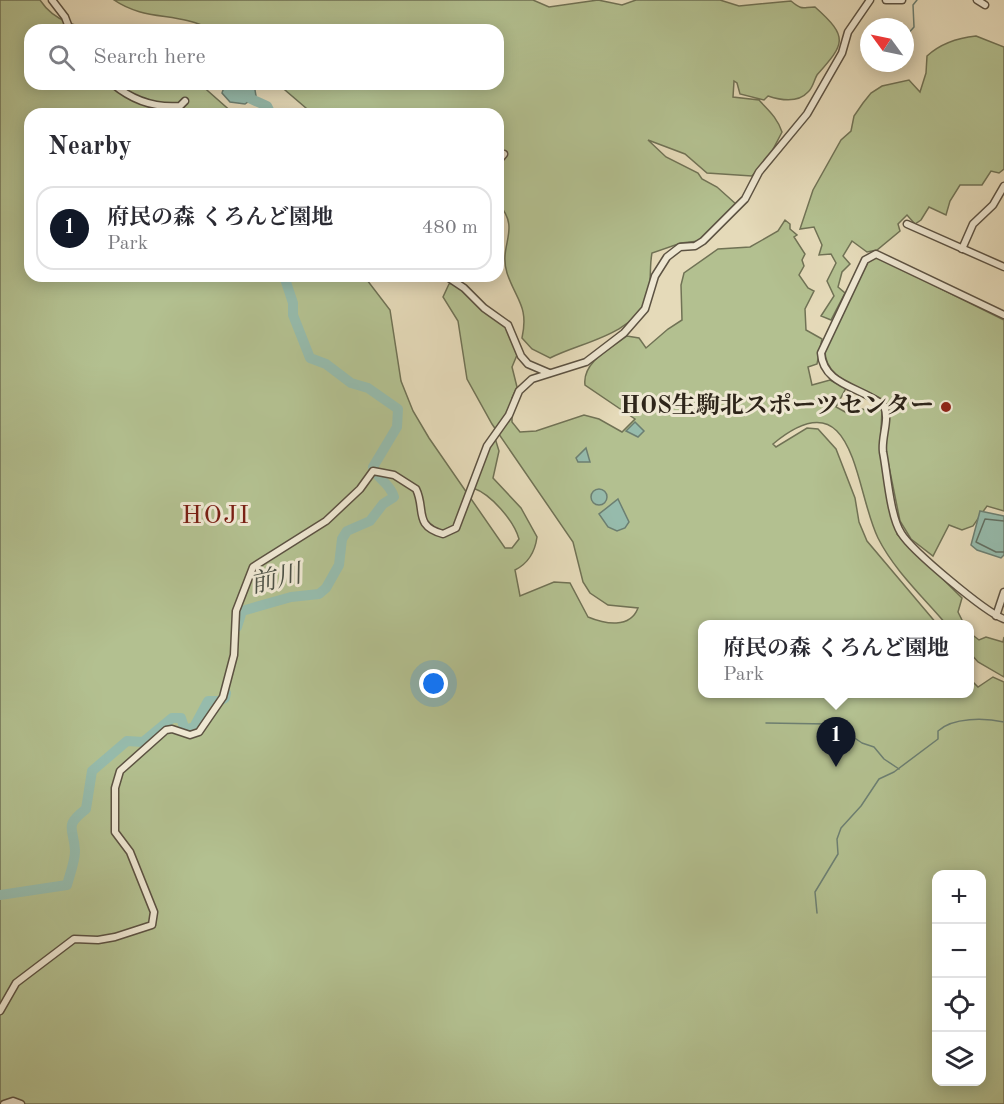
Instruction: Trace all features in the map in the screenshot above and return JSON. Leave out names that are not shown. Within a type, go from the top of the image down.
[{"type":"street","points":[[52,0],[68,24]]},
{"type":"street","points":[[0,1011],[16,982],[74,939],[116,938],[152,925],[154,912],[130,852],[116,832],[115,781],[124,767],[166,730],[172,729],[190,735],[199,732],[210,712],[222,699],[234,655],[236,611],[253,567],[326,521],[360,489],[375,471],[394,476],[412,485],[418,492],[422,520],[436,532],[449,532],[460,521],[483,454],[509,415],[519,391],[532,380],[586,362],[624,333],[645,309],[655,276],[667,257],[680,247],[695,246],[703,241],[745,199],[759,172],[807,114],[842,53],[848,32],[870,0]]},
{"type":"street","points":[[886,0],[902,0]]},
{"type":"street","points":[[977,0],[985,5]]},
{"type":"street","points":[[120,90],[125,94],[164,108],[180,106],[185,101]]},
{"type":"street","points":[[962,249],[973,224],[993,205],[1004,186]]},
{"type":"street","points":[[907,224],[1004,267]]},
{"type":"street","points":[[1004,315],[876,254],[866,260],[821,353],[822,364],[832,377],[884,406],[886,415],[882,444],[901,534],[996,616],[1004,619]]},
{"type":"street","points":[[455,282],[484,308],[508,325],[521,356],[528,364],[549,373]]},
{"type":"street","points":[[996,616],[1004,592]]},
{"type":"street","points":[[4,1104],[13,1101],[21,1104]]},
{"type":"shaded area","points":[[0,0],[40,0],[53,14],[73,24],[24,24],[24,90],[207,90],[227,108],[24,108],[24,282],[369,282],[390,310],[401,381],[413,411],[505,548],[512,548],[519,539],[512,524],[494,502],[473,488],[485,454],[495,438],[499,451],[493,478],[521,508],[537,537],[535,548],[530,556],[515,570],[520,596],[554,582],[570,583],[588,617],[609,623],[629,619],[638,608],[608,605],[590,593],[583,582],[573,542],[492,424],[467,379],[458,321],[443,297],[449,284],[454,282],[505,323],[517,355],[512,367],[517,387],[512,398],[512,422],[520,432],[536,431],[584,415],[599,419],[622,432],[635,419],[585,385],[588,369],[599,356],[627,336],[639,338],[646,348],[682,320],[681,285],[684,273],[718,249],[750,247],[778,231],[785,220],[797,235],[794,237],[805,254],[802,260],[804,266],[799,275],[808,288],[814,291],[805,309],[806,330],[822,339],[817,364],[808,367],[812,385],[830,380],[846,388],[836,407],[847,413],[855,407],[873,412],[877,404],[882,409],[880,453],[897,534],[962,598],[958,612],[962,620],[942,620],[900,572],[885,550],[870,517],[848,447],[836,430],[821,423],[800,426],[773,444],[776,447],[807,428],[818,429],[836,449],[855,498],[859,522],[867,541],[934,620],[698,620],[698,698],[974,698],[974,683],[978,687],[993,677],[1004,682],[1004,1104],[0,1104]]},
{"type":"shaded area","points":[[114,0],[533,0],[549,7],[598,0],[622,5],[636,0],[720,0],[739,6],[791,1],[800,7],[815,7],[834,26],[839,41],[833,56],[817,75],[811,88],[799,98],[783,99],[768,96],[764,100],[740,94],[737,83],[734,81],[733,97],[759,100],[775,118],[782,132],[770,155],[752,176],[707,173],[685,154],[648,140],[666,157],[698,173],[702,179],[717,187],[737,205],[699,241],[681,243],[652,253],[647,299],[640,312],[629,322],[604,336],[550,358],[532,349],[522,338],[523,310],[505,263],[509,229],[504,212],[504,108],[306,108],[285,90],[504,90],[504,24],[199,24],[126,7]]},
{"type":"shaded area","points":[[976,36],[1004,47],[1004,169],[999,173],[991,171],[982,185],[960,185],[950,201],[946,215],[929,207],[921,220],[915,224],[907,215],[898,224],[900,231],[877,250],[867,252],[852,241],[843,256],[850,264],[842,272],[838,287],[845,293],[831,320],[821,316],[834,296],[827,281],[836,263],[831,254],[819,255],[822,245],[814,227],[800,229],[813,190],[841,140],[851,131],[854,116],[871,93],[882,86],[909,80],[920,92],[926,73],[927,56],[949,42]]},
{"type":"shaded area","name":"HOS生駒北スポーツセンター","points":[[877,257],[1004,320],[1004,511],[987,506],[973,526],[962,530],[949,525],[933,556],[911,539],[900,521],[885,447],[889,417],[885,401],[837,375],[830,368],[826,359],[825,348],[868,262]]},
{"type":"shaded area","points":[[974,636],[979,640],[986,637],[1003,642],[1004,637],[1004,677],[974,658]]},
{"type":"water","points":[[223,90],[255,90],[256,96],[245,104],[230,102],[222,93]]},
{"type":"water","points":[[635,422],[644,431],[638,437],[626,431]]},
{"type":"water","points":[[586,448],[590,462],[578,462],[576,458]]},
{"type":"water","points":[[599,489],[605,491],[607,497],[605,503],[599,505],[593,503],[591,497],[593,491]]},
{"type":"water","points":[[618,499],[629,522],[625,528],[617,531],[608,527],[599,514]]},
{"type":"water","points":[[980,511],[1004,516],[1004,555],[1001,558],[977,550],[971,545]]},
{"type":"waterway","points":[[914,18],[913,5],[917,0]]},
{"type":"waterway","name":"前川","points":[[251,99],[268,108]]},
{"type":"waterway","name":"前川","points":[[237,627],[242,611],[291,597],[319,594],[326,588],[339,565],[342,539],[347,531],[370,521],[383,504],[394,497],[373,467],[397,427],[398,409],[368,388],[351,383],[326,364],[310,358],[293,315],[293,303],[286,282]]},
{"type":"waterway","name":"前川","points":[[0,895],[67,885],[75,855],[72,824],[86,809],[92,771],[127,741],[143,742],[172,718],[181,718],[185,730],[194,727],[208,701],[219,701],[225,698],[226,693]]},
{"type":"waterway","points":[[817,913],[815,892],[838,854],[837,839],[841,828],[861,806],[879,779],[894,772],[938,739],[938,731],[944,726],[970,720],[1004,722]]},
{"type":"waterway","points":[[766,723],[828,724],[840,728],[862,743],[874,747],[884,759],[899,769]]},
{"type":"place","name":"HOS生駒北スポーツセンター","points":[[946,407]]},
{"type":"place","name":"府民の森 くろんど園地","points":[[836,767]]},
{"type":"district","name":"HOJI","points":[[216,516]]}]
